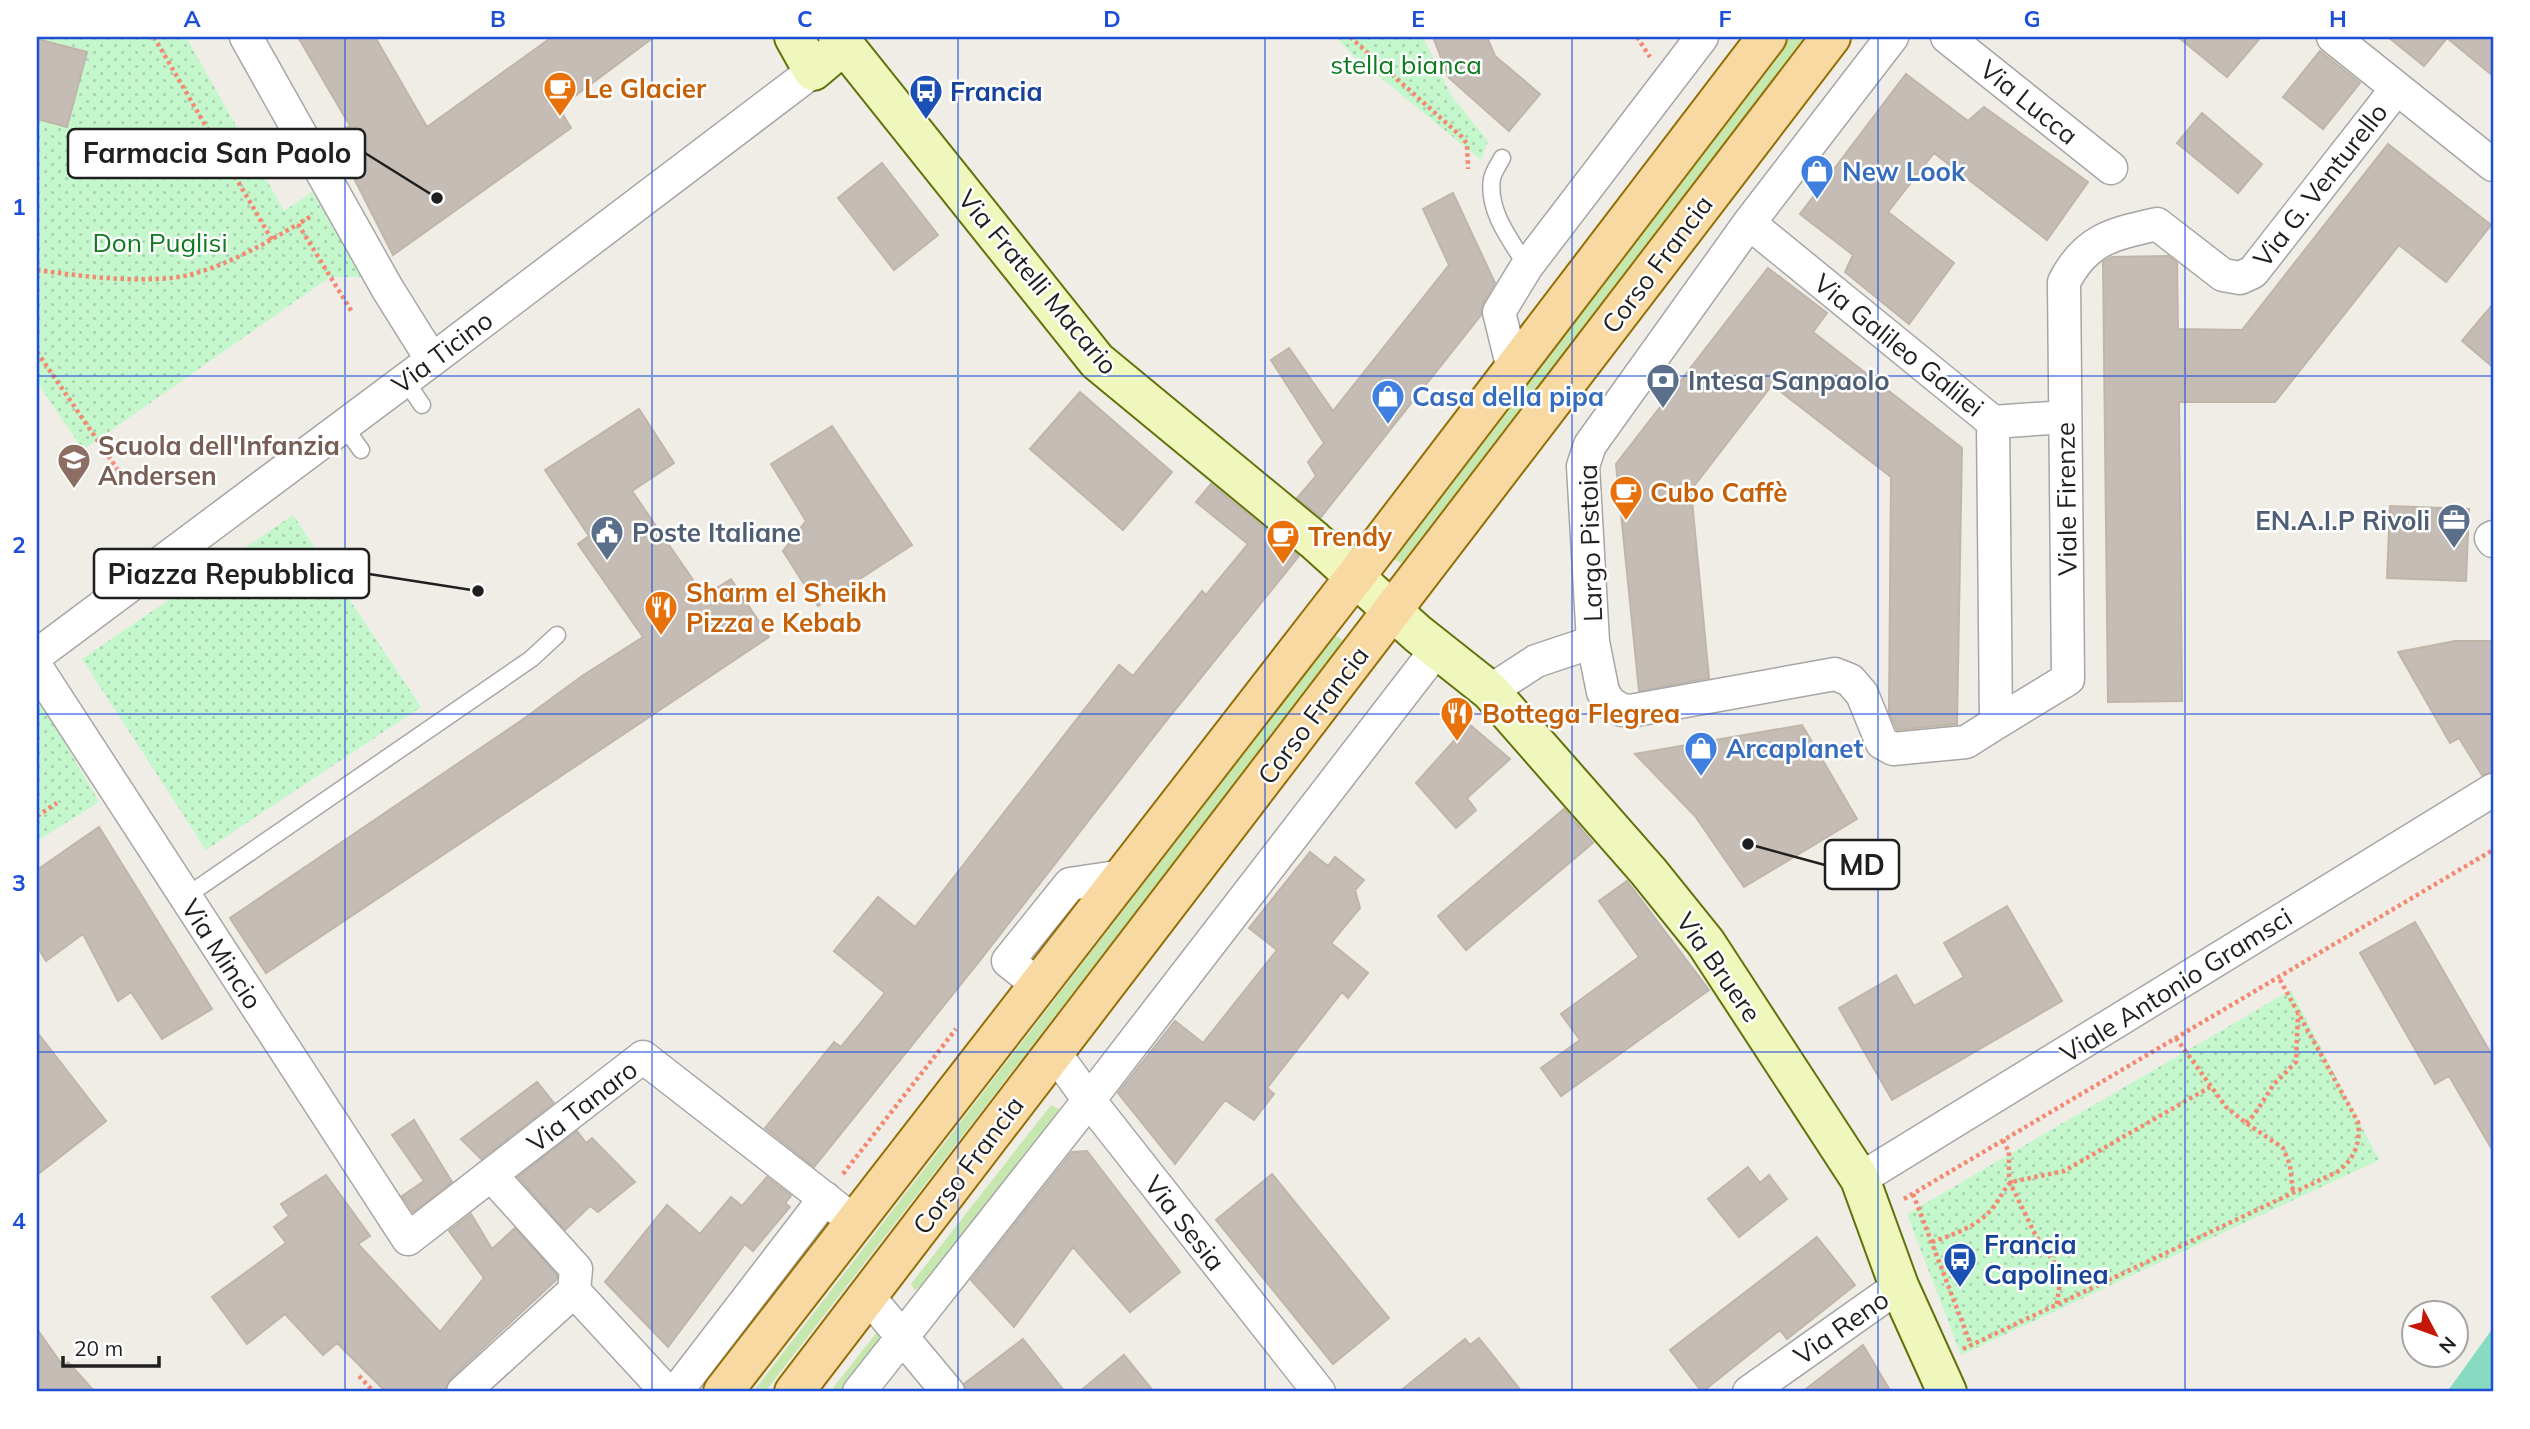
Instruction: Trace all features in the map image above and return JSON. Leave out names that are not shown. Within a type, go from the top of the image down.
[{"type":"main road","name":"Corso Francia","points":[[723,1392],[1354,578],[1767,37]]},
{"type":"main road","name":"Corso Francia","points":[[794,1392],[1831,37]]},
{"type":"street","points":[[246,37],[387,288],[432,360]]},
{"type":"street","points":[[794,37],[813,71]]},
{"type":"street","points":[[1513,369],[1499,312],[1527,266],[1702,37]]},
{"type":"street","name":"Corso Francia","points":[[1590,445],[1749,223],[1892,37]]},
{"type":"street","name":"Via Lucca","points":[[1947,37],[2111,168]]},
{"type":"street","points":[[2333,37],[2493,165]]},
{"type":"street","name":"Via Ticino","points":[[37,655],[353,438],[414,392],[432,360],[813,71],[841,41]]},
{"type":"street","name":"Via Fratelli Macario","points":[[841,41],[1097,360],[1314,540],[1392,611]]},
{"type":"street","name":"Via G. Venturello","points":[[2094,246],[2113,234],[2157,224],[2222,275],[2240,278],[2253,272],[2397,88]]},
{"type":"street","name":"Via Galileo Galilei","points":[[1749,223],[1993,422],[2065,417]]},
{"type":"street","name":"Viale Firenze","points":[[1622,710],[1630,711],[1835,674],[1850,680],[1862,694],[1882,743],[1893,749],[1966,742],[2068,679],[2064,282],[2074,264],[2094,246]]},
{"type":"street","points":[[1993,422],[1996,723]]},
{"type":"street","name":"Largo Pistoia","points":[[1590,445],[1583,466],[1593,642],[1603,692],[1610,703],[1622,710]]},
{"type":"street","name":"Via Bruere","points":[[1392,611],[1490,691],[1590,803],[1706,943],[1860,1180],[1899,1286],[1940,1378]]},
{"type":"street","name":"Largo Pistoia","points":[[1490,691],[1536,661],[1593,642]]},
{"type":"street","name":"Corso Francia","points":[[859,1392],[1089,1100],[1437,649]]},
{"type":"street","name":"Via Mincio","points":[[37,668],[408,1239]]},
{"type":"street","name":"Viale Antonio Gramsci","points":[[1860,1180],[2493,790]]},
{"type":"street","name":"Via Sesia","points":[[1054,1052],[1319,1392]]},
{"type":"street","name":"Via Tanaro","points":[[408,1239],[643,1057],[855,1222]]},
{"type":"street","points":[[463,1392],[574,1292],[576,1269],[492,1176]]},
{"type":"street","points":[[676,1392],[825,1198]]},
{"type":"street","name":"Via Reno","points":[[1749,1392],[1899,1286]]},
{"type":"street","points":[[574,1292],[667,1392]]},
{"type":"street","points":[[868,1296],[948,1392]]},
{"type":"lane","points":[[1502,158],[1492,178],[1493,207],[1527,266]]},
{"type":"lane","points":[[185,897],[531,659],[557,635]]},
{"type":"path","points":[[154,37],[272,240]]},
{"type":"path","points":[[1350,37],[1462,137],[1467,144],[1468,172]]},
{"type":"path","points":[[37,270],[101,279],[173,278],[219,264],[272,240],[338,201]]},
{"type":"path","points":[[298,224],[352,312]]},
{"type":"path","points":[[37,352],[122,476]]},
{"type":"path","points":[[37,816],[57,803]]},
{"type":"path","points":[[1874,1217],[2493,850]]},
{"type":"path","points":[[1940,1378],[1971,1345],[2292,1192],[2345,1166],[2351,1159],[2360,1139],[2358,1122],[2278,978]]},
{"type":"path","points":[[2246,1123],[2274,1084],[2295,1062],[2298,1014]]},
{"type":"path","points":[[825,1198],[957,1027]]},
{"type":"path","points":[[2176,1038],[2226,1107],[2283,1148],[2290,1165],[2292,1192]]},
{"type":"path","points":[[1931,1242],[1953,1235],[1980,1219],[1992,1209],[2011,1182],[2064,1171],[2210,1087]]},
{"type":"path","points":[[2003,1140],[2009,1152],[2011,1182],[2036,1236],[2058,1268],[2060,1282],[2057,1304]]},
{"type":"path","points":[[1913,1194],[1971,1345]]},
{"type":"path","points":[[2050,1255],[2071,1241]]},
{"type":"path","points":[[359,1376],[374,1392]]},
{"type":"green space","name":"Don Puglisi","points":[[37,37],[186,37],[284,211],[312,192],[363,277],[330,277],[83,450],[37,382]]},
{"type":"green space","name":"stella bianca","points":[[1336,37],[1423,37],[1451,95],[1488,141],[1481,160],[1354,56]]},
{"type":"green space","points":[[1791,37],[1806,37],[1402,563],[1390,558]]},
{"type":"green space","points":[[293,515],[421,707],[206,850],[82,659]]},
{"type":"green space","points":[[1335,635],[1344,641],[765,1392],[753,1392]]},
{"type":"green space","points":[[37,694],[99,802],[37,841]]},
{"type":"green space","points":[[2291,990],[2379,1160],[1961,1355],[1907,1214]]},
{"type":"green space","points":[[1051,1105],[1059,1109],[1056,1116],[921,1286],[915,1290],[911,1284]]},
{"type":"green space","points":[[2493,1328],[2493,1392],[2447,1392],[2463,1370],[2470,1370],[2470,1360]]},
{"type":"green space","points":[[883,1329],[887,1332],[845,1392],[830,1392],[877,1332]]},
{"type":"building","points":[[298,37],[375,37],[427,127],[552,37],[654,37],[559,108],[571,128],[393,255],[332,135],[350,126]]},
{"type":"building","points":[[1433,37],[1487,37],[1495,56],[1540,94],[1509,131],[1449,78]]},
{"type":"building","points":[[2178,37],[2261,37],[2227,77]]},
{"type":"building","points":[[2388,37],[2493,37],[2493,76],[2447,38],[2424,66]]},
{"type":"building","points":[[37,39],[87,52],[67,127],[37,119]]},
{"type":"building","points":[[2320,51],[2360,83],[2323,129],[2283,97]]},
{"type":"building","points":[[1906,74],[1968,121],[1984,107],[2088,182],[2047,240],[1934,153],[1888,212],[1954,263],[1909,324],[1845,272],[1853,255],[1800,214]]},
{"type":"building","points":[[2202,113],[2262,164],[2238,193],[2177,143]]},
{"type":"building","points":[[2388,144],[2491,225],[2446,282],[2399,245],[2275,402],[2179,402],[2182,701],[2108,702],[2103,262],[2112,257],[2168,256],[2177,263],[2178,329],[2242,330]]},
{"type":"building","points":[[882,163],[938,235],[894,270],[838,198]]},
{"type":"building","points":[[1453,193],[1495,283],[1483,303],[1481,315],[1321,517],[1297,498],[1316,476],[1308,462],[1324,443],[1271,360],[1289,348],[1333,411],[1449,265],[1423,209]]},
{"type":"building","points":[[1768,268],[1827,313],[1813,332],[1962,448],[1957,724],[1897,730],[1889,712],[1891,477],[1772,385],[1691,490],[1709,678],[1639,691],[1616,464]]},
{"type":"building","points":[[2493,304],[2493,367],[2462,341]]},
{"type":"building","points":[[1080,392],[1172,472],[1123,530],[1030,449]]},
{"type":"building","points":[[639,409],[674,463],[632,491],[704,596],[731,579],[769,637],[266,973],[230,918],[643,637],[578,544],[589,536],[545,470]]},
{"type":"building","points":[[832,426],[912,545],[818,606],[783,551],[806,521],[771,464]]},
{"type":"building","points":[[1211,484],[1299,556],[814,1167],[765,1128],[834,1042],[841,1047],[885,993],[834,951],[878,897],[915,927],[1119,665],[1133,676],[1202,591],[1206,595],[1248,544],[1196,502]]},
{"type":"building","points":[[2390,506],[2469,509],[2466,581],[2387,578]]},
{"type":"building","points":[[2455,641],[2493,641],[2493,772],[2482,775],[2459,738],[2450,743],[2398,652]]},
{"type":"building","points":[[1469,724],[1510,759],[1467,798],[1476,810],[1456,828],[1416,783]]},
{"type":"building","points":[[1802,725],[1857,819],[1744,887],[1695,816],[1635,754]]},
{"type":"building","points":[[1564,809],[1593,843],[1466,950],[1438,916]]},
{"type":"building","points":[[99,827],[212,1009],[162,1039],[131,992],[118,1001],[83,934],[46,961],[37,946],[37,870]]},
{"type":"building","points":[[1310,852],[1328,866],[1335,857],[1364,880],[1355,890],[1360,908],[1331,943],[1368,973],[1348,998],[1342,992],[1267,1088],[1274,1094],[1254,1120],[1225,1100],[1175,1164],[1118,1093],[1175,1021],[1203,1043],[1277,950],[1249,928]]},
{"type":"building","points":[[1627,881],[1709,990],[1561,1096],[1541,1068],[1580,1040],[1561,1014],[1639,957],[1599,901]]},
{"type":"building","points":[[2007,906],[2062,1001],[1892,1100],[1839,1008],[1896,975],[1914,1006],[1964,977],[1944,943]]},
{"type":"building","points":[[2415,922],[2493,1057],[2493,1151],[2449,1076],[2435,1084],[2360,953]]},
{"type":"building","points":[[37,1032],[106,1121],[37,1175]]},
{"type":"building","points":[[537,1082],[554,1103],[481,1159],[461,1139]]},
{"type":"building","points":[[414,1120],[452,1182],[413,1212],[402,1196],[424,1181],[392,1135]]},
{"type":"building","points":[[577,1131],[586,1143],[592,1138],[635,1182],[598,1212],[590,1206],[565,1230],[518,1177]]},
{"type":"building","points":[[1087,1151],[1180,1272],[1130,1312],[1073,1247],[1014,1327],[971,1280],[1072,1152]]},
{"type":"building","points":[[1748,1167],[1760,1183],[1769,1175],[1787,1199],[1739,1237],[1708,1199]]},
{"type":"building","points":[[1272,1174],[1389,1318],[1333,1364],[1216,1220]]},
{"type":"building","points":[[326,1175],[370,1236],[358,1244],[440,1332],[484,1278],[449,1231],[471,1214],[492,1249],[515,1228],[557,1275],[557,1279],[451,1378],[445,1392],[386,1392],[337,1343],[323,1355],[285,1314],[247,1344],[212,1297],[286,1243],[274,1227],[289,1216],[281,1204]]},
{"type":"building","points":[[767,1177],[791,1196],[785,1203],[790,1207],[753,1251],[745,1244],[668,1347],[605,1282],[667,1205],[700,1234],[731,1197],[742,1206]]},
{"type":"building","points":[[1817,1237],[1855,1285],[1787,1339],[1780,1330],[1702,1392],[1670,1350]]},
{"type":"building","points":[[37,1329],[63,1366],[68,1362],[95,1392],[37,1392]]},
{"type":"building","points":[[1479,1338],[1522,1392],[1399,1392],[1465,1339],[1470,1345]]},
{"type":"building","points":[[1023,1339],[1065,1392],[966,1392],[964,1384]]},
{"type":"building","points":[[1863,1345],[1891,1392],[1802,1392]]},
{"type":"building","points":[[1124,1355],[1154,1392],[1079,1392]]},
{"type":"place","name":"Le Glacier","points":[[560,118]]},
{"type":"place","name":"Francia","points":[[926,121]]},
{"type":"place","name":"Farmacia San Paolo","points":[[437,198]]},
{"type":"place","name":"New Look","points":[[1817,201]]},
{"type":"place","name":"Intesa Sanpaolo","points":[[1663,410]]},
{"type":"place","name":"Casa della pipa","points":[[1388,426]]},
{"type":"place","name":"Scuola dell'Infanzia Andersen","points":[[74,490]]},
{"type":"place","name":"Cubo Caffè","points":[[1626,522]]},
{"type":"place","name":"EN.A.I.P Rivoli","points":[[2454,550]]},
{"type":"place","name":"Poste Italiane","points":[[607,562]]},
{"type":"place","name":"Trendy","points":[[1283,566]]},
{"type":"place","name":"Piazza Repubblica","points":[[478,591]]},
{"type":"place","name":"Sharm el Sheikh Pizza e Kebab","points":[[661,637]]},
{"type":"place","name":"Bottega Flegrea","points":[[1457,743]]},
{"type":"place","name":"Arcaplanet","points":[[1701,778]]},
{"type":"place","name":"MD","points":[[1748,844]]},
{"type":"place","name":"Francia Capolinea","points":[[1960,1289]]}]
